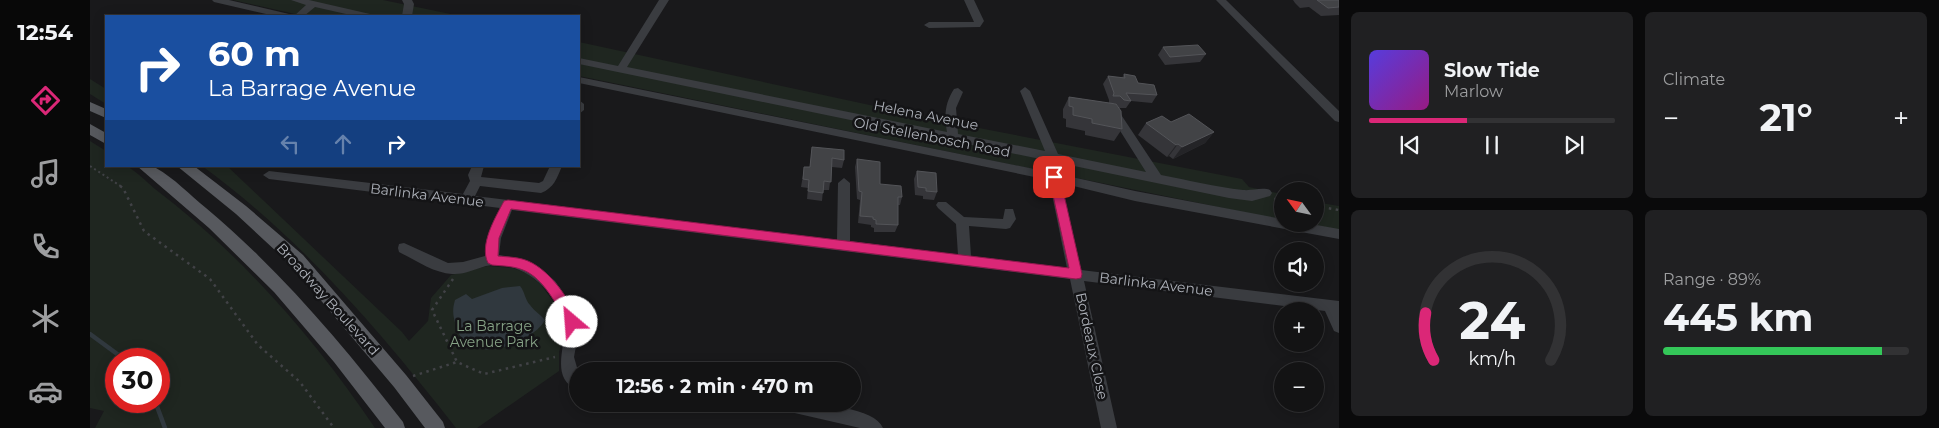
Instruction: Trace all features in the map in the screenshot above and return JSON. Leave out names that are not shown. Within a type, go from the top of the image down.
[{"type":"main road","points":[[90,106],[105,114]]},
{"type":"main road","points":[[90,129],[105,138]]},
{"type":"main road","name":"Broadway Boulevard","points":[[145,167],[206,216],[286,292],[370,393],[396,428]]},
{"type":"main road","name":"Broadway Boulevard","points":[[185,167],[241,210],[297,260],[400,381],[436,428]]},
{"type":"street","points":[[217,0],[282,15]]},
{"type":"street","points":[[296,0],[362,15]]},
{"type":"street","points":[[407,0],[409,4],[407,15]]},
{"type":"street","points":[[620,70],[664,0]]},
{"type":"street","points":[[929,25],[977,25],[979,21],[969,0]]},
{"type":"street","points":[[1222,0],[1339,118]]},
{"type":"street","points":[[300,15],[313,4]]},
{"type":"street","name":"Helena Avenue","points":[[580,61],[1247,196],[1266,193]]},
{"type":"street","name":"Old Stellenbosch Road","points":[[580,80],[1054,177],[1135,196],[1339,234]]},
{"type":"street","points":[[683,102],[691,84]]},
{"type":"street","points":[[1026,91],[1053,156]]},
{"type":"street","points":[[953,136],[949,119],[951,106],[958,92]]},
{"type":"street","points":[[1111,108],[1156,178]]},
{"type":"street","points":[[467,200],[476,181],[474,175],[478,167]]},
{"type":"street","points":[[476,181],[541,188],[548,184],[556,167]]},
{"type":"street","points":[[1132,173],[1135,196]]},
{"type":"street","name":"Barlinka Avenue","points":[[269,175],[1334,306],[1339,327]]},
{"type":"street","name":"Bordeaux Close","points":[[1054,177],[1109,428]]},
{"type":"street","points":[[843,245],[844,183]]},
{"type":"street","points":[[492,260],[491,246],[493,238],[508,204]]},
{"type":"street","points":[[942,204],[962,222],[1006,224],[1010,221],[1009,212]]},
{"type":"street","points":[[962,222],[965,260]]},
{"type":"street","points":[[404,248],[449,269],[492,260],[525,265],[546,280],[571,317],[572,335],[566,354],[569,373]]},
{"type":"street","points":[[824,412],[861,420],[875,428]]},
{"type":"path","points":[[90,166],[124,188],[144,230],[210,279],[258,344],[300,382],[334,428]]},
{"type":"path","points":[[1324,208],[1339,210]]},
{"type":"path","points":[[461,268],[432,310],[457,362],[484,374],[566,354]]},
{"type":"path","points":[[400,381],[457,362]]},
{"type":"green space","points":[[233,0],[383,0],[455,15],[300,15]]},
{"type":"green space","points":[[580,42],[953,123],[1242,179],[1249,187],[1274,192],[1274,218],[580,76]]},
{"type":"green space","points":[[90,79],[105,88],[105,103],[90,94]]},
{"type":"green space","points":[[90,141],[105,150],[105,167],[128,167],[187,214],[247,270],[302,330],[375,428],[95,428],[104,411],[90,408]]},
{"type":"green space","name":"La Barrage Avenue Park","points":[[203,167],[228,167],[402,332],[409,341],[428,321],[431,298],[451,275],[488,266],[513,268],[528,274],[541,285],[564,316],[567,326],[559,352],[559,371],[477,428],[456,428],[399,357],[338,288],[306,255],[238,194]]},
{"type":"green space","points":[[1324,204],[1339,206],[1339,231],[1324,228]]},
{"type":"shaded area","points":[[520,286],[528,303],[545,320],[538,329],[509,346],[498,348],[477,348],[468,344],[461,337],[454,316],[453,307],[455,300],[466,294],[472,299],[502,288]]},
{"type":"building","points":[[1317,0],[1339,0],[1339,7],[1328,8]]},
{"type":"building","points":[[1198,45],[1206,54],[1170,57],[1163,47]]},
{"type":"building","points":[[1124,74],[1135,76],[1138,83],[1154,85],[1157,95],[1126,93],[1131,101],[1124,100],[1120,96],[1113,96],[1114,93],[1108,76],[1125,78]]},
{"type":"building","points":[[1069,97],[1116,104],[1121,111],[1122,129],[1092,123],[1092,119],[1073,115],[1073,107],[1069,106]]},
{"type":"building","points":[[1189,114],[1214,132],[1182,147],[1178,144],[1176,145],[1146,123],[1162,116],[1171,122]]},
{"type":"building","points":[[812,147],[844,150],[844,160],[832,158],[831,182],[824,181],[823,193],[808,191],[809,180],[803,179],[804,167],[810,167]]},
{"type":"building","points":[[857,159],[880,162],[880,184],[901,186],[902,197],[898,197],[898,225],[876,224],[876,220],[873,217],[860,216],[862,192],[859,191]]},
{"type":"building","points":[[917,171],[936,173],[937,192],[926,191],[926,188],[918,187]]},
{"type":"waterway","points":[[90,334],[109,348]]},
{"type":"waterway","points":[[159,413],[165,428]]},
{"type":"route","points":[[572,322],[568,311],[540,274],[516,262],[492,260],[491,246],[493,238],[508,204],[1076,274],[1054,177]]}]
